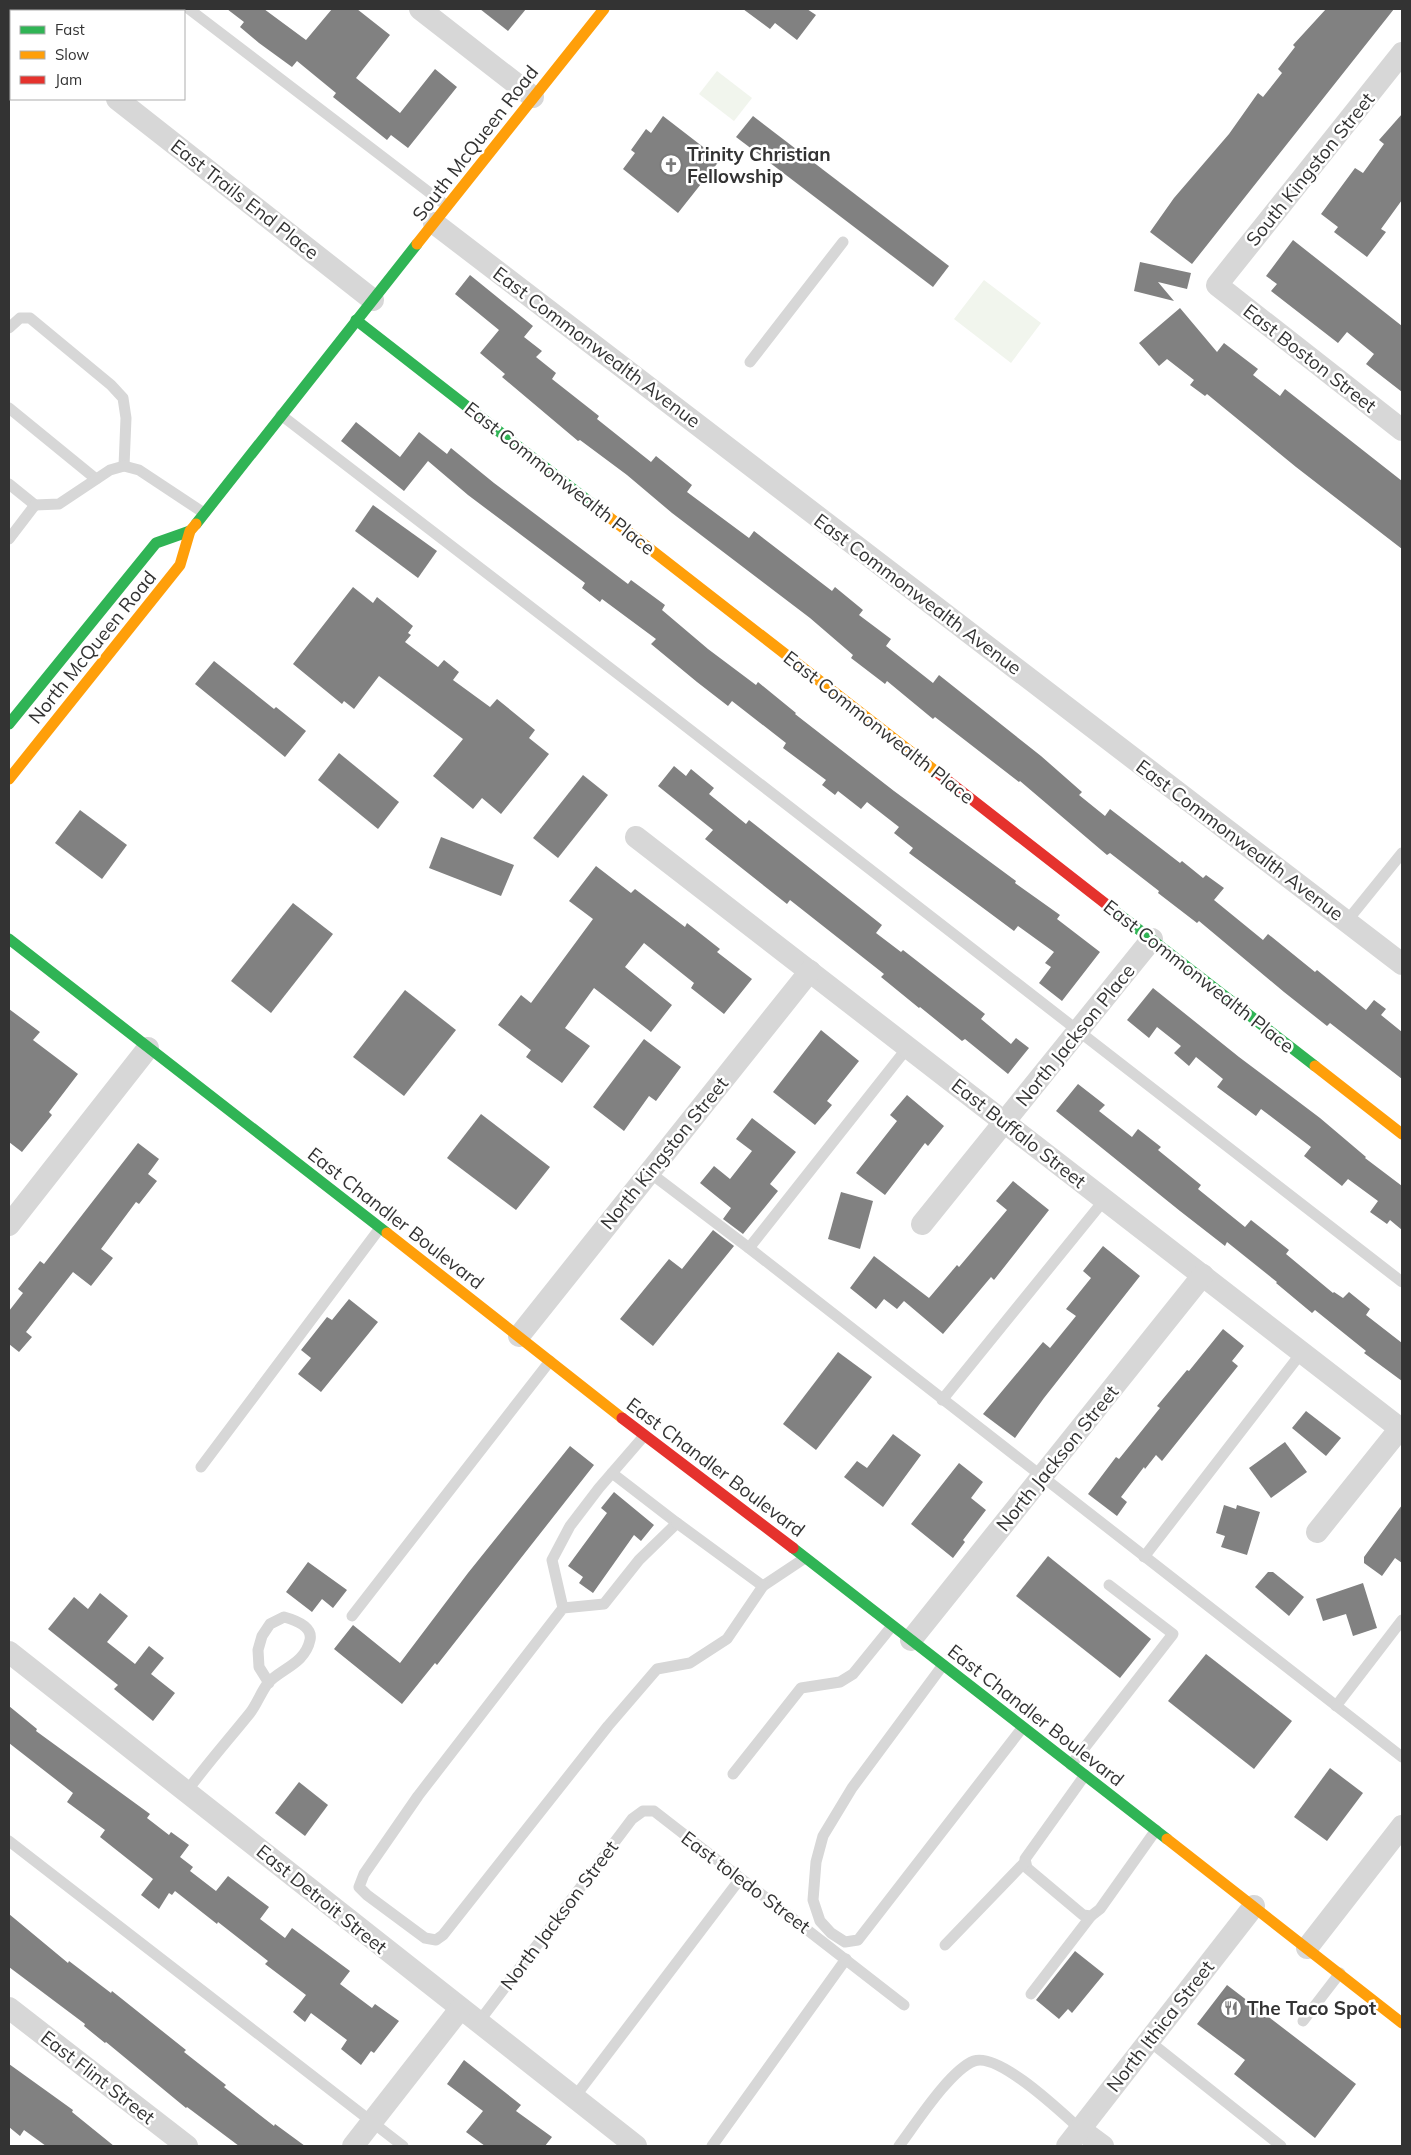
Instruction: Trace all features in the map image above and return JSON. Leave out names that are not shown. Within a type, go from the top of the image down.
[{"type":"main road","name":"South McQueen Road","points":[[373,300],[604,9]]},
{"type":"main road","name":"North McQueen Road","points":[[9,779],[180,565],[190,530],[373,300]]},
{"type":"main road","name":"East Commonwealth Place","points":[[356,320],[1402,1134]]},
{"type":"main road","name":"North McQueen Road","points":[[9,724],[156,543],[190,530]]},
{"type":"main road","name":"East Chandler Boulevard","points":[[9,939],[519,1336],[644,1436],[805,1558],[1402,2022]]},
{"type":"street","points":[[420,9],[533,97]]},
{"type":"street","name":"South Kingston Street","points":[[1217,286],[1402,53]]},
{"type":"street","name":"East Trails End Place","points":[[118,100],[373,300]]},
{"type":"street","name":"East Commonwealth Avenue","points":[[440,215],[696,422],[1228,833],[1402,964]]},
{"type":"street","name":"East Boston Street","points":[[1217,286],[1402,430]]},
{"type":"street","name":"East Buffalo Street","points":[[636,836],[1402,1428]]},
{"type":"street","name":"North Jackson Place","points":[[922,1224],[1152,939]]},
{"type":"street","name":"North Kingston Street","points":[[519,1336],[810,971]]},
{"type":"street","points":[[9,1225],[148,1048]]},
{"type":"street","name":"North Jackson Street","points":[[911,1640],[1203,1275]]},
{"type":"street","points":[[1317,1532],[1402,1428]]},
{"type":"street","name":"East Detroit Street","points":[[9,1652],[636,2146]]},
{"type":"street","points":[[1307,1948],[1402,1826]]},
{"type":"street","name":"North Ithica Street","points":[[1067,2146],[1254,1906]]},
{"type":"street","name":"East Flint Street","points":[[9,2008],[187,2146]]},
{"type":"street","points":[[353,2146],[460,2009]]},
{"type":"street","points":[[1080,2129],[1103,2146]]},
{"type":"lane","points":[[189,9],[440,215]]},
{"type":"lane","points":[[750,362],[843,242]]},
{"type":"lane","points":[[9,328],[20,318],[30,318],[111,385],[123,398],[126,418],[124,466]]},
{"type":"lane","points":[[9,408],[96,479]]},
{"type":"lane","points":[[281,416],[646,695],[1402,1282]]},
{"type":"lane","points":[[9,484],[35,505],[59,504],[110,470],[124,466],[139,470],[204,513]]},
{"type":"lane","points":[[9,539],[35,505]]},
{"type":"lane","points":[[1347,921],[1402,853]]},
{"type":"lane","points":[[749,1248],[908,1047]]},
{"type":"lane","points":[[649,1172],[1402,1757]]},
{"type":"lane","points":[[942,1400],[1105,1199]]},
{"type":"lane","points":[[201,1467],[380,1228]]},
{"type":"lane","points":[[1144,1557],[1302,1352]]},
{"type":"lane","points":[[352,1616],[550,1361]]},
{"type":"lane","points":[[563,1608],[552,1560],[570,1526],[644,1436]]},
{"type":"lane","points":[[612,1473],[764,1586]]},
{"type":"lane","points":[[677,1523],[639,1560],[604,1604],[563,1608],[418,1796],[364,1874],[359,1887],[425,1938],[436,1940],[442,1935],[608,1726],[657,1669],[690,1663],[727,1639],[764,1586],[805,1558]]},
{"type":"lane","points":[[1072,1765],[1173,1634],[1109,1584]]},
{"type":"lane","points":[[187,1791],[251,1712],[268,1682],[288,1670],[306,1650],[310,1638],[309,1631],[298,1621],[284,1617],[270,1624],[262,1636],[258,1650],[259,1667],[268,1682]]},
{"type":"lane","points":[[1336,1706],[1402,1620]]},
{"type":"lane","points":[[733,1774],[801,1688],[840,1682],[853,1674],[892,1626]]},
{"type":"lane","points":[[943,1665],[852,1788],[823,1836],[816,1862],[813,1900],[820,1921],[832,1933],[845,1942],[858,1940],[1023,1727]]},
{"type":"lane","points":[[945,1945],[1025,1862],[1029,1852],[1085,1776]]},
{"type":"lane","name":"East toledo Street","points":[[643,1811],[654,1812],[904,2004]]},
{"type":"lane","name":"North Jackson Street","points":[[478,2023],[632,1819],[643,1811]]},
{"type":"lane","points":[[1031,1994],[1091,1916],[1100,1909],[1156,1830]]},
{"type":"lane","points":[[9,1841],[403,2146]]},
{"type":"lane","points":[[1025,1862],[1027,1868],[1083,1915],[1091,1916]]},
{"type":"lane","points":[[574,2098],[740,1879]]},
{"type":"lane","points":[[712,2146],[846,1959]]},
{"type":"lane","points":[[1303,2021],[1340,1973]]},
{"type":"lane","points":[[1149,2041],[1281,2146]]},
{"type":"lane","points":[[899,2146],[949,2081],[962,2067],[976,2060],[989,2060],[1019,2077],[1080,2129]]},
{"type":"shaded area","points":[[717,71],[752,98],[734,121],[699,94]]},
{"type":"shaded area","points":[[984,280],[1041,323],[1011,363],[954,319]]},
{"type":"building","points":[[227,9],[264,9],[306,40],[332,9],[357,9],[390,35],[356,78],[400,113],[435,69],[457,87],[408,148],[391,135],[387,140],[333,97],[336,93],[297,61],[292,67],[259,43],[240,27],[244,22]]},
{"type":"building","points":[[480,9],[526,9],[508,31]]},
{"type":"building","points":[[743,9],[807,9],[816,15],[797,40],[775,23],[770,29]]},
{"type":"building","points":[[1326,9],[1394,9],[1192,264],[1150,232],[1174,198],[1229,134],[1258,93],[1263,97],[1282,73],[1278,69],[1295,47],[1293,45]]},
{"type":"building","points":[[1402,114],[1402,200],[1381,229],[1386,232],[1367,257],[1334,232],[1338,227],[1321,214],[1355,168],[1363,173],[1384,144],[1379,140]]},
{"type":"building","name":"Trinity Christian Fellowship","points":[[663,116],[720,160],[678,213],[623,169],[635,153],[631,150],[646,129],[651,133]]},
{"type":"building","points":[[753,116],[949,266],[933,287],[736,137]]},
{"type":"building","points":[[1293,240],[1402,326],[1402,392],[1366,364],[1374,354],[1347,332],[1338,343],[1271,291],[1277,284],[1266,276]]},
{"type":"building","points":[[1140,262],[1191,273],[1187,289],[1158,282],[1174,301],[1134,291]]},
{"type":"building","points":[[470,275],[533,326],[524,337],[542,351],[536,357],[556,373],[552,379],[599,416],[597,419],[651,462],[656,456],[692,485],[687,492],[749,538],[754,531],[832,591],[835,587],[863,610],[859,615],[891,639],[886,646],[933,683],[939,675],[1041,756],[1082,792],[1079,795],[1105,816],[1110,809],[1180,863],[1182,861],[1203,878],[1206,875],[1224,888],[1214,900],[1263,940],[1268,934],[1315,972],[1317,970],[1366,1010],[1374,1000],[1386,1009],[1381,1015],[1402,1032],[1402,1079],[1330,1023],[1327,1026],[1199,921],[1197,923],[1110,853],[1107,855],[1020,781],[935,717],[933,719],[887,681],[885,684],[851,658],[853,655],[810,618],[672,513],[627,475],[580,440],[578,441],[502,377],[505,374],[480,353],[499,330],[455,294]]},
{"type":"building","points":[[1180,308],[1217,352],[1224,343],[1258,369],[1253,375],[1280,396],[1285,389],[1402,481],[1402,549],[1296,467],[1207,394],[1205,396],[1190,385],[1194,380],[1167,359],[1159,366],[1139,343]]},
{"type":"building","points":[[356,422],[400,457],[419,432],[447,454],[451,448],[494,483],[628,584],[631,580],[665,605],[662,610],[708,649],[756,685],[758,682],[795,714],[894,791],[1060,915],[1057,919],[1100,952],[1062,1001],[1039,983],[1051,967],[1045,963],[1054,952],[1018,926],[1014,931],[909,853],[913,848],[894,833],[899,827],[867,802],[861,809],[838,791],[835,795],[822,785],[826,780],[783,748],[786,743],[732,701],[728,706],[697,682],[651,644],[656,639],[602,599],[600,602],[582,588],[585,583],[468,495],[428,461],[404,491],[341,441]]},
{"type":"building","points":[[373,505],[437,551],[418,578],[355,531]]},
{"type":"building","points":[[353,587],[373,603],[377,597],[413,626],[408,633],[411,635],[405,642],[438,667],[444,660],[459,672],[453,680],[490,707],[497,699],[535,730],[529,738],[549,754],[501,814],[482,798],[473,809],[433,776],[463,739],[379,676],[354,709],[344,701],[342,704],[293,664]]},
{"type":"building","points":[[214,661],[274,709],[276,707],[306,731],[285,757],[195,684]]},
{"type":"building","points":[[339,753],[399,802],[378,829],[318,780]]},
{"type":"building","points":[[674,766],[686,776],[691,769],[714,788],[709,794],[746,824],[749,820],[882,925],[876,933],[901,952],[903,950],[985,1014],[981,1019],[1011,1044],[1016,1038],[1029,1048],[1008,1074],[965,1039],[962,1041],[919,1008],[881,977],[884,974],[790,900],[787,904],[705,839],[713,830],[658,786]]},
{"type":"building","points":[[583,775],[608,795],[558,858],[533,838]]},
{"type":"building","points":[[80,810],[127,845],[102,879],[55,843]]},
{"type":"building","points":[[441,837],[514,865],[501,896],[429,868]]},
{"type":"building","points":[[596,866],[631,893],[635,889],[685,927],[687,923],[720,949],[717,952],[752,979],[724,1014],[691,988],[694,983],[644,943],[625,967],[672,1005],[651,1032],[594,988],[565,1028],[590,1046],[562,1083],[526,1057],[531,1050],[498,1025],[521,995],[531,1003],[593,919],[569,901]]},
{"type":"building","points":[[293,903],[333,934],[271,1013],[231,981]]},
{"type":"building","points":[[1153,988],[1239,1057],[1320,1118],[1365,1158],[1402,1186],[1402,1230],[1390,1220],[1387,1224],[1370,1212],[1378,1201],[1348,1179],[1342,1186],[1304,1156],[1311,1147],[1261,1109],[1256,1116],[1217,1087],[1223,1079],[1196,1057],[1189,1066],[1174,1053],[1181,1046],[1157,1027],[1149,1038],[1127,1020]]},
{"type":"building","points":[[405,990],[456,1030],[404,1096],[353,1057]]},
{"type":"building","points":[[9,1009],[40,1032],[33,1040],[78,1074],[49,1112],[52,1115],[22,1152],[9,1142]]},
{"type":"building","points":[[821,1030],[859,1061],[827,1101],[832,1105],[815,1125],[773,1092]]},
{"type":"building","points":[[644,1039],[681,1067],[656,1101],[649,1096],[624,1131],[593,1107]]},
{"type":"building","points":[[1078,1084],[1105,1105],[1099,1111],[1132,1137],[1138,1129],[1161,1147],[1158,1150],[1201,1185],[1198,1189],[1245,1227],[1251,1220],[1289,1250],[1286,1254],[1333,1293],[1343,1298],[1349,1292],[1370,1309],[1366,1315],[1402,1343],[1402,1381],[1364,1353],[1366,1351],[1315,1310],[1312,1313],[1227,1242],[1225,1246],[1180,1211],[1056,1111]]},
{"type":"building","points":[[907,1095],[944,1126],[928,1146],[925,1143],[885,1195],[856,1173],[897,1121],[890,1115]]},
{"type":"building","points":[[481,1114],[550,1167],[516,1210],[447,1158]]},
{"type":"building","points":[[752,1118],[796,1152],[770,1184],[778,1191],[743,1234],[723,1219],[731,1208],[700,1183],[714,1166],[730,1179],[752,1151],[736,1139]]},
{"type":"building","points":[[138,1143],[159,1159],[148,1174],[157,1181],[139,1204],[136,1202],[101,1249],[113,1258],[91,1286],[73,1272],[26,1332],[32,1337],[19,1352],[9,1344],[9,1311],[23,1293],[18,1289],[40,1261],[44,1264]]},
{"type":"building","points":[[1013,1181],[1049,1210],[994,1280],[991,1277],[943,1334],[904,1301],[897,1309],[884,1299],[876,1309],[850,1288],[874,1256],[929,1298],[957,1265],[959,1267],[1007,1210],[996,1201]]},
{"type":"building","points":[[841,1192],[873,1201],[860,1249],[828,1239]]},
{"type":"building","points":[[713,1230],[734,1246],[653,1346],[620,1319],[669,1259],[682,1269]]},
{"type":"building","points":[[1103,1246],[1140,1276],[1015,1438],[983,1414],[1043,1342],[1050,1348],[1076,1316],[1066,1309],[1091,1278],[1083,1271]]},
{"type":"building","points":[[349,1299],[378,1322],[321,1392],[298,1374],[311,1358],[301,1350],[327,1317],[332,1320]]},
{"type":"building","points":[[1223,1329],[1244,1346],[1232,1361],[1238,1366],[1162,1461],[1156,1455],[1145,1469],[1144,1467],[1121,1497],[1127,1502],[1117,1516],[1088,1494],[1116,1457],[1119,1459],[1160,1408],[1157,1406],[1187,1370],[1189,1371]]},
{"type":"building","points":[[838,1352],[872,1377],[816,1450],[783,1424]]},
{"type":"building","points":[[1306,1411],[1341,1438],[1326,1456],[1292,1428]]},
{"type":"building","points":[[893,1434],[921,1455],[883,1507],[844,1477],[857,1461],[867,1468]]},
{"type":"building","points":[[1285,1442],[1307,1472],[1271,1498],[1249,1468]]},
{"type":"building","points":[[570,1446],[594,1465],[437,1665],[435,1663],[402,1704],[334,1649],[353,1625],[400,1663],[468,1573]]},
{"type":"building","points":[[959,1463],[983,1482],[971,1498],[986,1510],[963,1540],[965,1542],[953,1558],[911,1524]]},
{"type":"building","points":[[614,1492],[654,1525],[641,1541],[634,1535],[593,1593],[579,1583],[583,1577],[568,1566],[607,1513],[601,1508]]},
{"type":"building","points":[[1224,1505],[1236,1509],[1237,1505],[1260,1512],[1247,1555],[1221,1547],[1225,1536],[1216,1533]]},
{"type":"building","points":[[1402,1505],[1402,1563],[1395,1558],[1382,1576],[1364,1563],[1364,1557]]},
{"type":"building","points":[[1048,1556],[1151,1639],[1120,1678],[1016,1596]]},
{"type":"building","points":[[308,1562],[347,1590],[333,1608],[322,1599],[312,1612],[286,1592]]},
{"type":"building","points":[[1268,1572],[1273,1572],[1304,1597],[1289,1616],[1255,1587]]},
{"type":"building","points":[[1363,1583],[1377,1628],[1353,1636],[1346,1614],[1323,1621],[1316,1599]]},
{"type":"building","points":[[100,1593],[128,1616],[107,1642],[135,1664],[149,1646],[164,1658],[151,1674],[175,1693],[153,1721],[114,1689],[118,1685],[48,1629],[74,1597],[88,1609]]},
{"type":"building","points":[[1206,1654],[1292,1721],[1254,1769],[1168,1701]]},
{"type":"building","points":[[9,1706],[37,1729],[36,1731],[150,1814],[147,1818],[169,1835],[171,1832],[189,1845],[180,1857],[193,1867],[190,1871],[216,1891],[228,1876],[269,1907],[260,1919],[285,1938],[292,1928],[350,1971],[340,1984],[372,2008],[375,2004],[399,2021],[374,2053],[371,2051],[361,2065],[341,2049],[347,2040],[311,2013],[305,2022],[293,2012],[306,1995],[265,1964],[268,1961],[175,1891],[172,1895],[169,1893],[159,1909],[141,1895],[153,1879],[100,1837],[105,1830],[67,1802],[73,1793],[9,1743]]},
{"type":"building","points":[[1330,1768],[1363,1793],[1327,1841],[1294,1817]]},
{"type":"building","points":[[299,1782],[328,1805],[305,1836],[275,1813]]},
{"type":"building","points":[[9,1914],[68,1963],[69,1961],[111,1993],[112,1991],[186,2050],[184,2052],[226,2085],[224,2087],[274,2126],[275,2124],[305,2146],[239,2146],[186,2108],[84,2026],[85,2024],[9,1967]]},
{"type":"building","points":[[1075,1951],[1104,1974],[1072,2013],[1068,2009],[1059,2019],[1036,2000]]},
{"type":"building","points":[[1227,1985],[1356,2084],[1315,2138],[1234,2074],[1245,2060],[1197,2024]]},
{"type":"building","points":[[464,2060],[521,2105],[516,2111],[552,2137],[545,2146],[485,2146],[466,2132],[483,2111],[447,2084]]},
{"type":"building","points":[[9,2064],[73,2110],[72,2112],[114,2146],[46,2146],[24,2130],[20,2136],[9,2127]]},
{"type":"traffic: fast","points":[[196,524],[417,244]]},
{"type":"traffic: fast","points":[[356,320],[600,510]]},
{"type":"traffic: fast","points":[[9,724],[156,543],[190,531]]},
{"type":"traffic: fast","points":[[1111,908],[1315,1066]]},
{"type":"traffic: fast","points":[[9,939],[387,1233]]},
{"type":"traffic: fast","points":[[793,1548],[1167,1839]]},
{"type":"traffic: slow","points":[[417,244],[604,9]]},
{"type":"traffic: slow","points":[[600,510],[938,773]]},
{"type":"traffic: slow","points":[[9,779],[180,565],[190,531],[196,524]]},
{"type":"traffic: slow","points":[[1315,1066],[1402,1134]]},
{"type":"traffic: slow","points":[[387,1233],[622,1418]]},
{"type":"traffic: slow","points":[[1167,1839],[1402,2023]]},
{"type":"traffic: jam","points":[[938,773],[1111,908]]},
{"type":"traffic: jam","points":[[622,1418],[793,1548]]},
{"type":"place","name":"Trinity Christian Fellowship","points":[[671,165]]},
{"type":"place","name":"The Taco Spot","points":[[1231,2008]]}]
